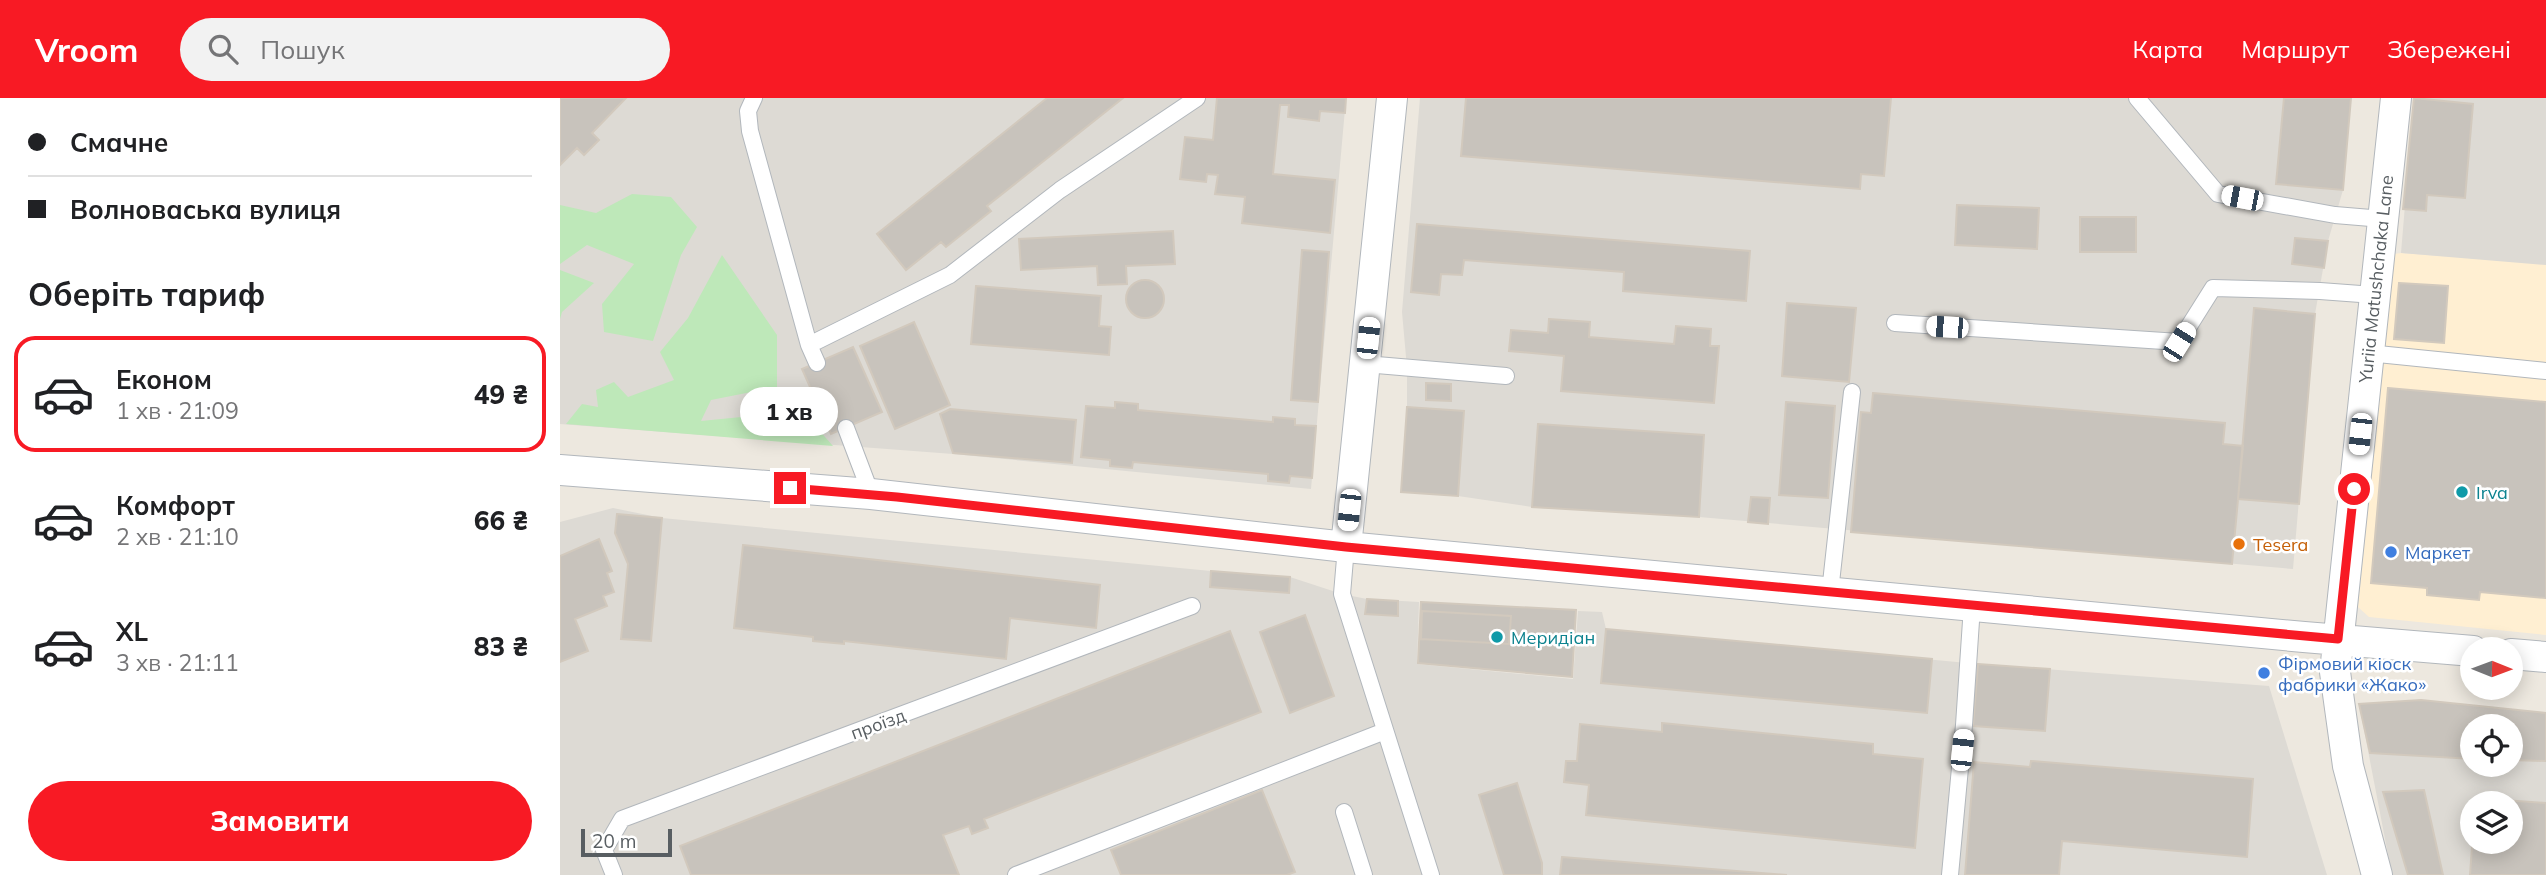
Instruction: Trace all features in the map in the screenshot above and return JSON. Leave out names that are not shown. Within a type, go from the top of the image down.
[{"type":"street","points":[[1346,547],[1392,98]]},
{"type":"street","name":"Yuriia Matushchaka Lane","points":[[2377,875],[2348,766],[2335,672],[2396,98]]},
{"type":"street","points":[[560,470],[871,494],[1346,547],[2460,650]]},
{"type":"street","points":[[2524,655],[2546,657]]},
{"type":"lane","points":[[754,98],[748,111],[750,131],[809,345],[817,363]]},
{"type":"lane","points":[[809,345],[950,275],[1060,190],[1197,98]]},
{"type":"lane","points":[[2137,98],[2218,194],[2335,215],[2383,219]]},
{"type":"lane","points":[[1895,323],[2179,342],[2213,288],[2374,295]]},
{"type":"lane","points":[[2368,352],[2546,370]]},
{"type":"lane","points":[[1365,364],[1506,376]]},
{"type":"lane","points":[[1830,592],[1852,392]]},
{"type":"lane","points":[[846,428],[871,494]]},
{"type":"lane","points":[[1346,547],[1342,594],[1431,875]]},
{"type":"lane","name":"проїзд","points":[[614,875],[604,850],[622,819],[1192,606]]},
{"type":"lane","points":[[1950,875],[1972,606]]},
{"type":"lane","points":[[1016,875],[1385,731]]},
{"type":"lane","points":[[1344,811],[1364,875]]},
{"type":"shaded area","points":[[560,98],[1346,98],[1311,489],[953,454],[560,424]]},
{"type":"shaded area","points":[[1420,98],[2351,98],[2343,190],[2328,241],[2315,314],[2293,569],[1699,517],[1532,507],[1458,496],[1401,492],[1407,407],[1402,312]]},
{"type":"shaded area","points":[[2414,98],[2546,98],[2546,265],[2401,253]]},
{"type":"shaded area","points":[[2394,254],[2546,264],[2546,635],[2369,617],[2358,607]]},
{"type":"shaded area","points":[[613,508],[662,518],[1290,577],[1367,599],[1419,602],[1417,664],[1573,679],[1578,611],[1602,612],[1606,629],[1978,664],[2269,686],[2327,875],[560,875],[560,522]]},
{"type":"shaded area","points":[[2359,704],[2546,713],[2546,875],[2392,875]]},
{"type":"green space","points":[[632,194],[671,197],[697,227],[681,255],[653,341],[604,332],[602,304],[634,264],[587,245],[560,264],[560,205],[596,213]]},
{"type":"green space","points":[[722,255],[777,335],[777,387],[711,400],[701,421],[802,411],[833,446],[566,424],[582,404],[598,407],[596,390],[614,382],[628,397],[674,380],[660,352],[688,318]]},
{"type":"green space","points":[[560,270],[594,283],[562,312],[560,319]]},
{"type":"building","points":[[560,98],[626,98],[592,133],[599,140],[584,155],[577,148],[560,165]]},
{"type":"building","points":[[1047,98],[1123,98],[987,206],[991,211],[946,247],[941,242],[906,270],[877,234]]},
{"type":"building","points":[[1217,98],[1346,98],[1345,113],[1320,111],[1319,121],[1288,117],[1289,105],[1280,105],[1273,174],[1335,180],[1330,233],[1242,223],[1245,197],[1215,194],[1218,175],[1207,174],[1206,182],[1180,179],[1185,137],[1213,140]]},
{"type":"building","points":[[1466,98],[1891,98],[1884,176],[1861,174],[1860,189],[1461,156]]},
{"type":"building","points":[[2284,98],[2351,98],[2343,190],[2276,184]]},
{"type":"building","points":[[2414,98],[2473,104],[2465,198],[2427,195],[2426,211],[2403,209]]},
{"type":"building","points":[[1957,205],[2039,208],[2037,249],[1955,245]]},
{"type":"building","points":[[2080,217],[2136,217],[2136,252],[2080,252]]},
{"type":"building","points":[[1417,224],[1750,251],[1746,301],[1623,291],[1624,272],[1464,260],[1462,275],[1441,274],[1439,295],[1411,292]]},
{"type":"building","points":[[1173,231],[1175,264],[1126,266],[1127,284],[1098,285],[1097,266],[1021,270],[1019,239]]},
{"type":"building","points":[[2295,238],[2328,241],[2324,268],[2292,264]]},
{"type":"building","points":[[1302,250],[1329,252],[1318,402],[1291,400]]},
{"type":"building","points":[[1145,280],[1158,286],[1164,299],[1158,312],[1145,318],[1132,312],[1126,299],[1132,286]]},
{"type":"building","points":[[2399,283],[2448,286],[2444,343],[2394,339]]},
{"type":"building","points":[[976,286],[1101,296],[1099,326],[1111,327],[1109,355],[971,344]]},
{"type":"building","points":[[1787,303],[1856,308],[1849,382],[1782,376]]},
{"type":"building","points":[[2254,308],[2315,314],[2299,504],[2238,499]]},
{"type":"building","points":[[1549,319],[1590,322],[1589,337],[1674,344],[1676,326],[1711,329],[1710,346],[1719,346],[1714,403],[1561,391],[1564,356],[1509,351],[1511,330],[1548,333]]},
{"type":"building","points":[[914,322],[950,405],[895,429],[860,346]]},
{"type":"building","points":[[853,347],[882,412],[831,434],[802,369]]},
{"type":"building","points":[[1426,383],[1451,384],[1451,401],[1426,400]]},
{"type":"building","name":"Irva","points":[[2388,388],[2546,402],[2546,598],[2480,592],[2479,600],[2427,595],[2427,588],[2371,583]]},
{"type":"building","points":[[1873,393],[2225,423],[2223,444],[2243,446],[2232,564],[1851,532],[1861,412],[1871,413]]},
{"type":"building","points":[[1115,402],[1138,404],[1138,410],[1273,422],[1273,417],[1295,419],[1295,425],[1316,426],[1312,478],[1290,476],[1289,483],[1268,481],[1268,474],[1133,462],[1132,468],[1110,466],[1110,460],[1081,457],[1086,406],[1115,408]]},
{"type":"building","points":[[1786,402],[1835,406],[1828,498],[1779,495]]},
{"type":"building","points":[[1407,407],[1464,411],[1458,496],[1401,492]]},
{"type":"building","points":[[950,409],[1076,420],[1072,463],[953,453],[940,414]]},
{"type":"building","points":[[1538,424],[1704,435],[1699,517],[1532,507]]},
{"type":"building","points":[[1751,497],[1770,498],[1768,524],[1748,522]]},
{"type":"building","points":[[617,514],[662,518],[651,641],[621,639],[628,564],[615,533]]},
{"type":"building","points":[[599,539],[612,571],[607,573],[614,592],[603,596],[607,606],[575,619],[588,651],[560,662],[560,556]]},
{"type":"building","points":[[743,545],[1100,585],[1096,628],[1010,618],[1006,659],[844,641],[844,644],[813,641],[813,637],[734,628]]},
{"type":"building","points":[[1211,571],[1290,577],[1289,593],[1210,587]]},
{"type":"building","points":[[1367,599],[1398,601],[1398,616],[1365,614]]},
{"type":"building","name":"Меридіан","points":[[1421,602],[1576,610],[1572,677],[1418,663]]},
{"type":"building","points":[[1422,611],[1511,616],[1509,644],[1421,639]]},
{"type":"building","points":[[1305,615],[1334,696],[1290,713],[1260,632]]},
{"type":"building","points":[[1606,629],[1932,659],[1927,713],[1601,683]]},
{"type":"building","points":[[1230,631],[1261,712],[984,819],[988,828],[972,834],[969,826],[943,835],[959,875],[691,875],[680,846]]},
{"type":"building","points":[[1978,664],[2050,669],[2045,731],[1973,726]]},
{"type":"building","points":[[2421,700],[2546,713],[2546,761],[2523,760],[2523,714],[2460,714],[2460,758],[2370,753],[2359,704]]},
{"type":"building","points":[[1662,723],[1873,744],[1873,754],[1923,759],[1915,848],[1586,815],[1589,785],[1564,782],[1566,761],[1577,761],[1580,724],[1662,732]]},
{"type":"building","points":[[2031,761],[2253,779],[2247,857],[2062,841],[2059,875],[1965,875],[1974,762],[2030,767]]},
{"type":"building","points":[[1517,783],[1542,863],[1542,875],[1504,875],[1479,795]]},
{"type":"building","points":[[1262,790],[1295,872],[1287,875],[1121,875],[1111,850]]},
{"type":"building","points":[[2424,790],[2443,875],[2408,875],[2383,792]]},
{"type":"building","points":[[2523,801],[2546,803],[2546,875],[2470,875],[2472,854],[2523,854]]},
{"type":"building","points":[[1562,857],[1787,875],[1560,875]]},
{"type":"place","name":"Irva","points":[[2462,492]]},
{"type":"place","name":"Tesera","points":[[2239,544]]},
{"type":"place","name":"Маркет","points":[[2391,552]]},
{"type":"place","name":"Меридіан","points":[[1497,637]]},
{"type":"place","name":"Фірмовий кіоск фабрики «Жако»","points":[[2264,673]]},
{"type":"route","points":[[790,488],[897,497],[1346,547],[2338,639],[2354,489]]}]
